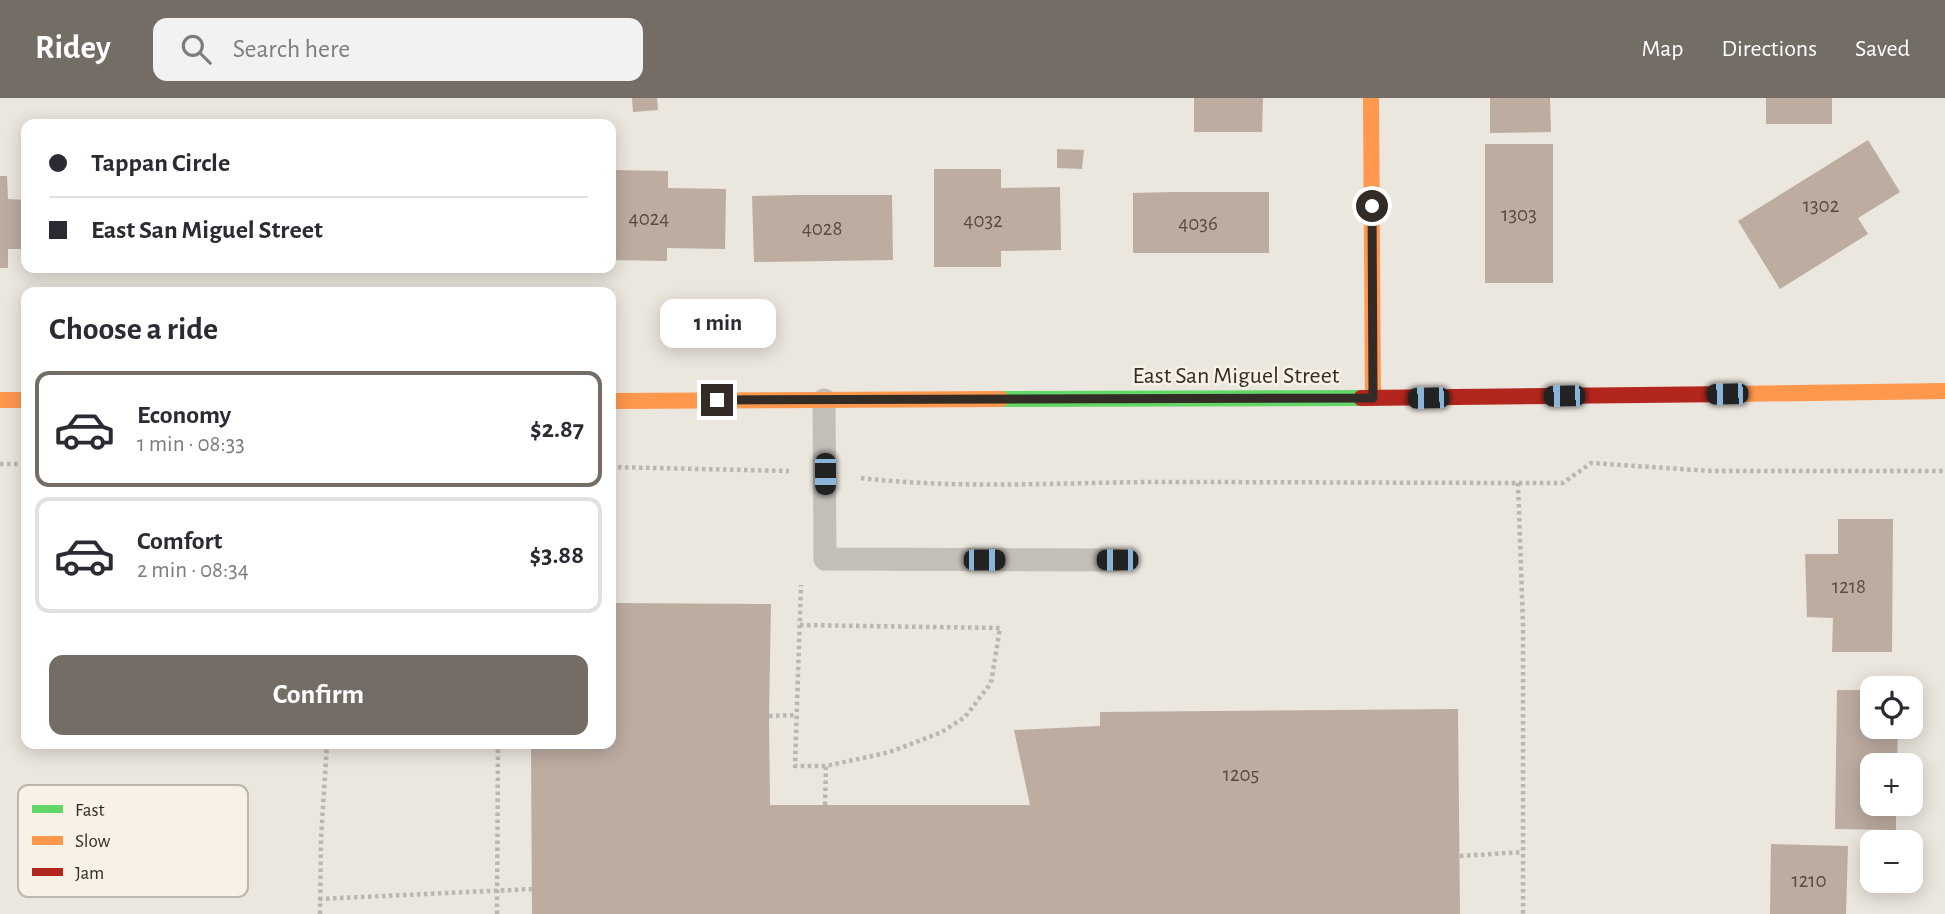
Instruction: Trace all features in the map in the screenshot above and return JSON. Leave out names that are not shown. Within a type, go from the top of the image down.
[{"type":"street","points":[[1371,98],[1373,398]]},
{"type":"street","name":"East San Miguel Street","points":[[616,401],[1373,398],[1945,391]]},
{"type":"street","points":[[0,400],[21,400]]},
{"type":"lane","points":[[824,400],[825,559],[1117,560]]},
{"type":"path","points":[[616,467],[805,472],[886,481],[978,484],[1322,481],[1563,483],[1591,463],[1712,471],[1945,471]]},
{"type":"path","points":[[0,464],[21,464]]},
{"type":"path","points":[[1518,483],[1523,625],[1523,914]]},
{"type":"path","points":[[800,625],[1000,628],[992,683],[965,717],[942,732],[890,752],[827,766],[795,766],[801,583]]},
{"type":"path","points":[[769,716],[797,715]]},
{"type":"path","points":[[320,914],[327,749]]},
{"type":"path","points":[[497,914],[498,749]]},
{"type":"path","points":[[825,805],[827,766]]},
{"type":"path","points":[[1460,856],[1523,852]]},
{"type":"path","points":[[320,899],[532,889]]},
{"type":"building","points":[[632,98],[657,98],[658,110],[633,112]]},
{"type":"building","points":[[1194,98],[1263,98],[1262,132],[1194,132]]},
{"type":"building","points":[[1490,98],[1550,98],[1551,132],[1490,133]]},
{"type":"building","points":[[1766,98],[1832,98],[1832,124],[1766,124]]},
{"type":"building","points":[[1868,140],[1900,192],[1858,218],[1868,234],[1780,289],[1738,221]]},
{"type":"building","points":[[1485,144],[1553,144],[1553,283],[1485,283]]},
{"type":"building","points":[[1057,149],[1084,150],[1082,169],[1057,168]]},
{"type":"building","points":[[934,169],[1001,169],[1001,188],[1060,187],[1061,250],[1001,251],[1001,267],[934,267]]},
{"type":"building","points":[[616,170],[668,171],[668,188],[726,189],[725,249],[667,248],[667,261],[616,260]]},
{"type":"building","points":[[0,176],[7,176],[8,199],[21,200],[21,249],[8,249],[8,268],[0,268]]},
{"type":"building","points":[[1269,192],[1269,253],[1133,253],[1133,193]]},
{"type":"building","points":[[892,195],[893,260],[754,262],[752,196]]},
{"type":"building","points":[[1838,519],[1893,519],[1892,652],[1832,652],[1833,618],[1807,617],[1805,554],[1838,554]]},
{"type":"building","points":[[616,603],[771,604],[770,805],[1030,805],[1014,730],[1100,726],[1100,712],[1458,709],[1460,914],[532,914],[531,749],[616,749]]},
{"type":"building","points":[[1837,690],[1860,690],[1860,739],[1898,739],[1897,753],[1860,753],[1860,816],[1896,816],[1896,830],[1835,829]]},
{"type":"building","points":[[1771,844],[1848,846],[1846,914],[1770,914]]},
{"type":"traffic: fast","points":[[1001,399],[1361,398]]},
{"type":"traffic: slow","points":[[1371,98],[1373,398]]},
{"type":"traffic: slow","points":[[1734,394],[1945,391]]},
{"type":"traffic: slow","points":[[616,401],[1001,399]]},
{"type":"traffic: slow","points":[[0,400],[21,400]]},
{"type":"traffic: jam","points":[[1361,398],[1734,394]]},
{"type":"route","points":[[717,400],[1373,398],[1372,206]]}]
